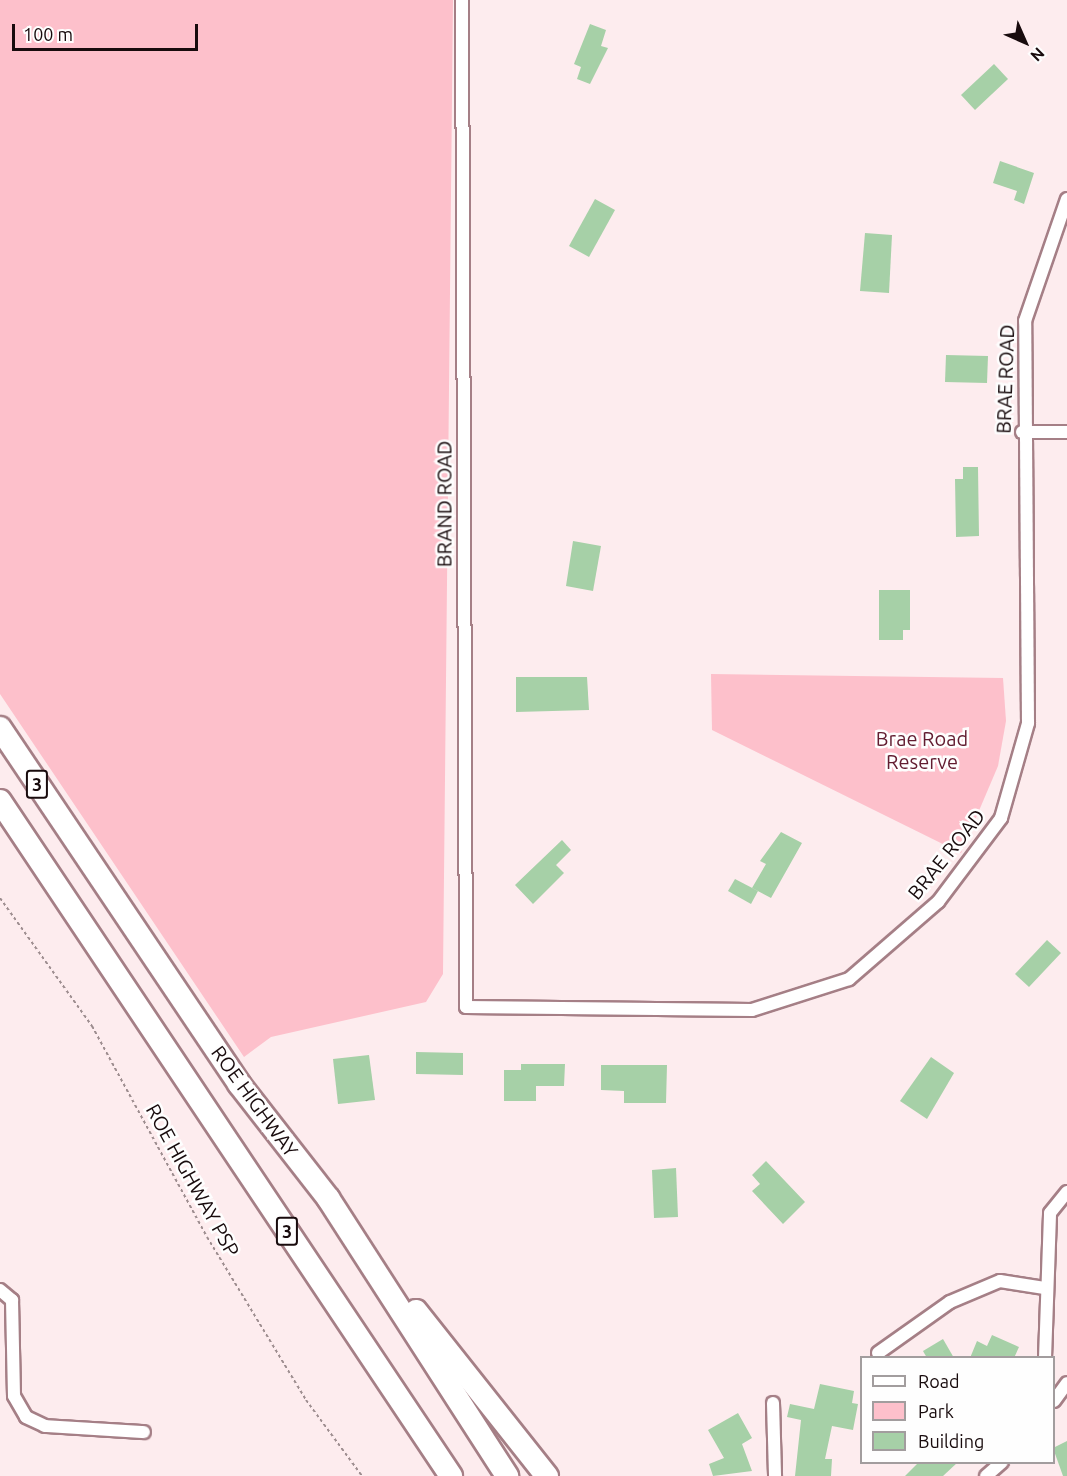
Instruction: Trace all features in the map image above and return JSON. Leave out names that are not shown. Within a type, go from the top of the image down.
[{"type":"highway","name":"ROE HIGHWAY","points":[[0,728],[239,1084],[328,1198],[507,1476]]},
{"type":"highway","name":"3","points":[[0,801],[451,1476]]},
{"type":"highway","points":[[328,1198],[548,1476]]},
{"type":"highway","points":[[385,1378],[436,1476]]},
{"type":"street","name":"BRAND ROAD","points":[[462,0],[466,1007]]},
{"type":"street","name":"BRAE ROAD","points":[[466,1007],[752,1010],[849,979],[938,902],[1001,818],[1028,723],[1022,432],[1025,321],[1067,199]]},
{"type":"street","points":[[1022,432],[1067,432]]},
{"type":"street","points":[[1045,1356],[1044,1287],[1051,1206],[1067,1192]]},
{"type":"street","points":[[878,1353],[950,1302],[1000,1281],[1044,1287]]},
{"type":"street","points":[[0,1290],[12,1300],[14,1396],[26,1417],[45,1426],[144,1432]]},
{"type":"street","points":[[1055,1394],[1067,1383]]},
{"type":"street","points":[[773,1403],[775,1476]]},
{"type":"street","points":[[986,1476],[1000,1464]]},
{"type":"path","name":"ROE HIGHWAY PSP","points":[[0,898],[92,1026],[207,1237],[306,1400],[362,1476]]},
{"type":"green space","points":[[0,0],[453,0],[443,974],[426,1002],[271,1037],[244,1057],[0,694]]},
{"type":"green space","name":"Brae Road Reserve","points":[[711,674],[1003,678],[1006,721],[998,766],[961,853],[712,730]]},
{"type":"building","points":[[590,24],[606,30],[601,46],[608,48],[590,84],[577,79],[581,67],[574,64]]},
{"type":"building","points":[[994,64],[1008,79],[975,110],[961,95]]},
{"type":"building","points":[[1000,161],[1034,173],[1024,204],[1014,200],[1017,191],[993,183]]},
{"type":"building","points":[[595,199],[615,210],[589,257],[569,246]]},
{"type":"building","points":[[865,233],[892,235],[889,293],[860,291]]},
{"type":"building","points":[[946,355],[988,356],[987,383],[945,382]]},
{"type":"building","points":[[963,467],[978,467],[979,536],[956,537],[955,479],[963,479]]},
{"type":"building","points":[[573,541],[601,546],[593,591],[566,586]]},
{"type":"building","points":[[879,590],[910,590],[910,630],[903,630],[903,640],[879,640]]},
{"type":"building","points":[[516,677],[587,677],[589,710],[516,712]]},
{"type":"building","points":[[781,832],[802,843],[771,898],[752,888],[766,864],[760,861]]},
{"type":"building","points":[[562,840],[571,850],[556,865],[564,873],[533,904],[515,885]]},
{"type":"building","points":[[735,879],[758,891],[751,904],[728,891]]},
{"type":"building","points":[[1047,940],[1061,953],[1029,987],[1015,974]]},
{"type":"building","points":[[416,1052],[463,1053],[463,1075],[416,1074]]},
{"type":"building","points":[[369,1055],[375,1100],[338,1104],[333,1059]]},
{"type":"building","points":[[931,1057],[954,1073],[927,1119],[900,1101]]},
{"type":"building","points":[[521,1064],[565,1064],[564,1086],[536,1086],[536,1101],[504,1101],[504,1070],[521,1070]]},
{"type":"building","points":[[601,1065],[667,1065],[666,1103],[624,1103],[624,1091],[601,1090]]},
{"type":"building","points":[[766,1161],[805,1202],[783,1224],[752,1191],[760,1184],[752,1175]]},
{"type":"building","points":[[676,1168],[678,1217],[654,1218],[652,1170]]},
{"type":"building","points":[[992,1335],[1019,1347],[1015,1356],[971,1356],[977,1341],[987,1346]]},
{"type":"building","points":[[943,1339],[953,1356],[926,1356],[923,1351]]},
{"type":"building","points":[[820,1384],[854,1391],[852,1403],[858,1404],[853,1430],[832,1426],[825,1459],[832,1459],[831,1476],[795,1476],[801,1420],[787,1417],[790,1404],[814,1409]]},
{"type":"building","points":[[738,1413],[752,1438],[742,1444],[752,1471],[713,1476],[709,1464],[724,1458],[708,1430]]},
{"type":"building","points":[[1067,1441],[1067,1476],[1063,1476],[1055,1447]]},
{"type":"building","points":[[917,1464],[956,1464],[943,1476],[905,1476]]}]
